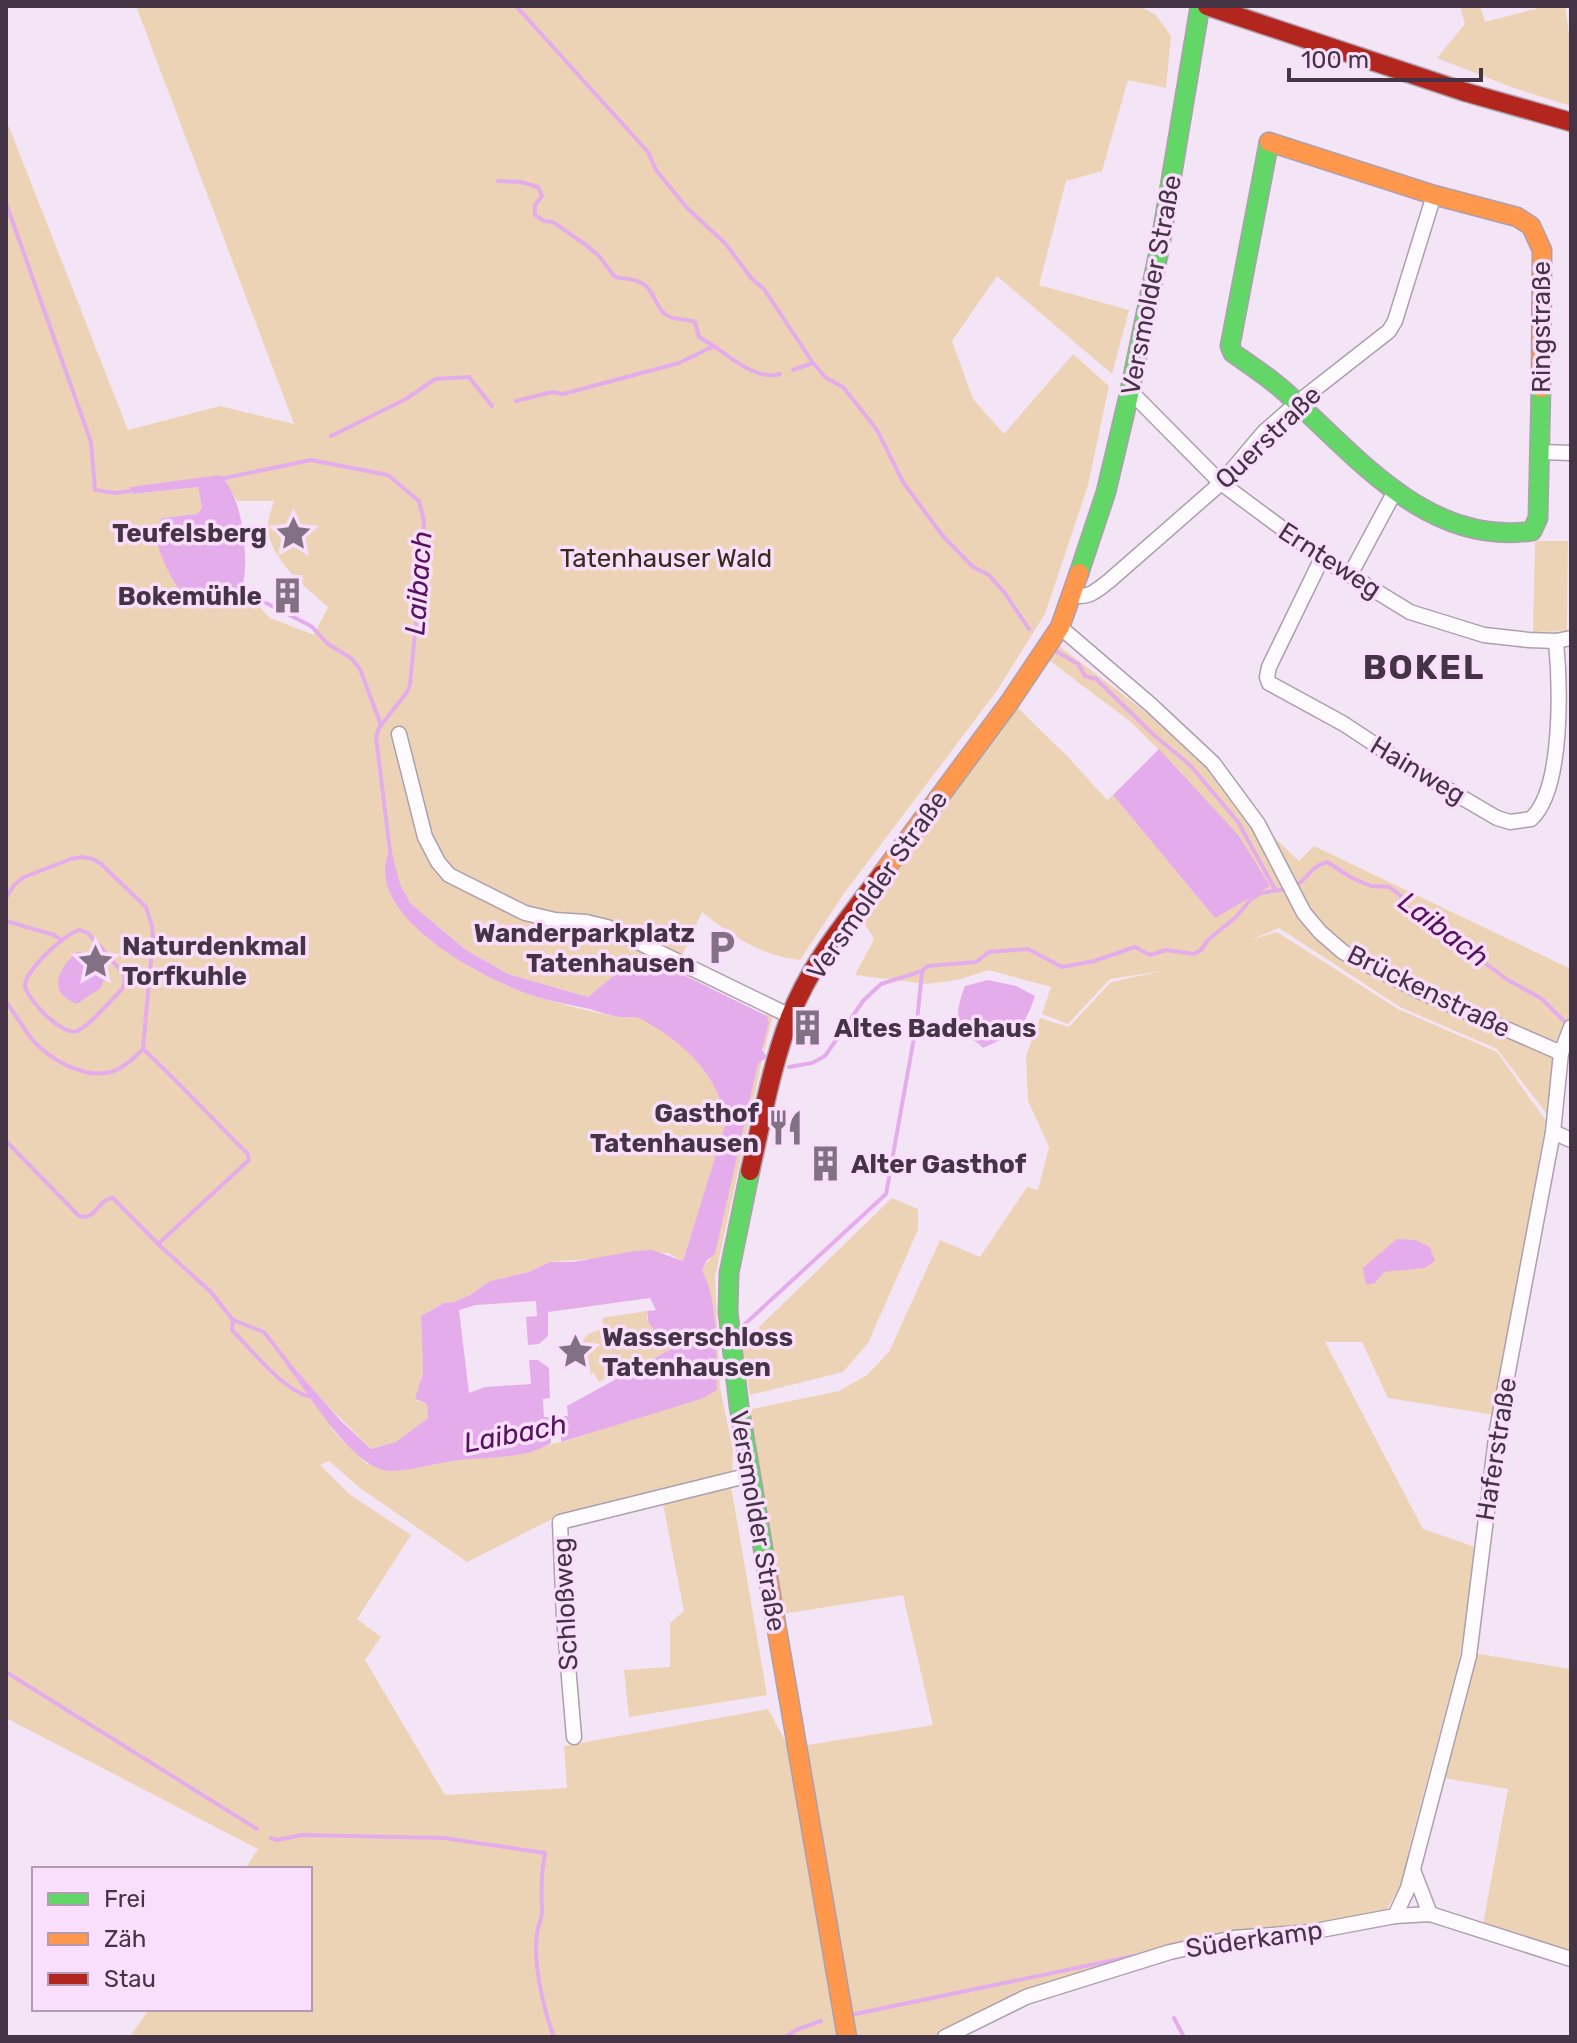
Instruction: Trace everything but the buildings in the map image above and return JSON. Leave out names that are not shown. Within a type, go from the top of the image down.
[{"type":"main road","name":"Versmolder Straße","points":[[847,2037],[731,1349],[729,1273],[735,1238],[766,1098],[790,1016],[811,974],[831,942],[1009,703],[1060,627],[1073,595],[1106,492],[1129,395],[1168,200],[1200,6]]},
{"type":"main road","points":[[1207,6],[1465,92],[1571,122]]},
{"type":"main road","name":"Ringstraße","points":[[1269,142],[1527,221],[1535,228],[1542,250],[1541,452],[1538,518],[1532,531],[1503,534],[1468,527],[1427,511],[1394,493],[1366,472],[1297,403],[1233,353],[1230,346],[1269,142]]},
{"type":"street","name":"Querstraße","points":[[1073,595],[1083,598],[1093,593],[1221,483],[1264,432],[1389,331],[1395,321],[1434,195]]},
{"type":"street","name":"Ernteweg","points":[[1129,395],[1137,398],[1221,483],[1322,558],[1410,612],[1484,635],[1564,639]]},
{"type":"street","points":[[1541,452],[1571,453]]},
{"type":"street","points":[[1350,575],[1394,493]]},
{"type":"street","name":"Hainweg","points":[[1322,558],[1269,667],[1269,683],[1344,724],[1406,765],[1497,818],[1510,822],[1531,819],[1543,804],[1555,757],[1564,639]]},
{"type":"street","name":"Brückenstraße","points":[[1060,627],[1213,763],[1258,824],[1304,913],[1343,952],[1419,991],[1561,1053]]},
{"type":"street","points":[[399,734],[425,837],[449,875],[525,913],[607,927],[790,1016]]},
{"type":"street","name":"Haferstraße","points":[[1395,1916],[1413,1870],[1469,1656],[1497,1430],[1553,1132],[1561,1053],[1569,1029]]},
{"type":"street","points":[[1553,1132],[1571,1140]]},
{"type":"street","name":"Schloßweg","points":[[574,1737],[560,1522],[750,1475]]},
{"type":"street","points":[[1413,1870],[1430,1914]]},
{"type":"street","name":"Süderkamp","points":[[945,2037],[1026,1997],[1170,1952],[1234,1938],[1310,1932],[1395,1916],[1430,1914],[1571,1959]]},
{"type":"green space","name":"Tatenhauser Wald","points":[[136,6],[1139,6],[1156,15],[1171,36],[1166,88],[1128,80],[1102,171],[1066,181],[1039,285],[1129,310],[1112,374],[997,276],[952,341],[973,399],[1004,434],[1073,354],[1109,386],[1088,485],[1045,614],[996,692],[845,892],[800,960],[772,954],[748,944],[702,912],[677,966],[773,1015],[764,1053],[767,1016],[764,1012],[653,960],[634,960],[588,997],[508,974],[466,950],[410,903],[399,884],[392,854],[388,854],[386,878],[395,902],[413,924],[437,945],[492,979],[540,998],[618,1017],[639,1018],[672,1037],[698,1062],[716,1091],[725,1125],[683,1261],[668,1253],[550,1262],[529,1272],[490,1281],[470,1295],[444,1303],[421,1316],[423,1373],[415,1397],[417,1401],[427,1404],[428,1418],[396,1442],[371,1449],[287,1365],[335,1433],[367,1464],[522,1454],[716,1390],[714,1313],[702,1270],[710,1258],[758,1064],[762,1061],[715,1277],[720,1388],[733,1450],[732,1474],[550,1520],[467,1562],[360,1488],[329,1461],[320,1465],[349,1494],[411,1535],[357,1619],[381,1637],[365,1660],[445,1795],[567,1788],[564,1746],[768,1709],[789,1748],[933,1725],[903,1595],[782,1614],[750,1421],[752,1409],[839,1391],[867,1375],[889,1352],[940,1240],[980,1257],[1027,1187],[1038,1190],[1049,1147],[1028,1101],[1026,1056],[1040,1018],[1069,1027],[1111,982],[1163,971],[1110,979],[1068,1024],[1042,1014],[1051,987],[989,970],[957,980],[927,984],[855,975],[874,939],[860,916],[1017,707],[1107,800],[1113,795],[1215,918],[1182,773],[1132,723],[1050,661],[1059,646],[1191,751],[1221,778],[1299,861],[1314,846],[1571,969],[1571,1019],[1556,1040],[1549,1117],[1497,1049],[1400,1007],[1279,928],[1250,940],[1277,932],[1398,1009],[1497,1052],[1546,1121],[1494,1415],[1388,1398],[1362,1342],[1325,1342],[1423,1529],[1481,1549],[1457,1668],[1409,1848],[1406,1875],[1386,1911],[1307,1929],[1236,1931],[981,2012],[933,2037],[130,2037],[148,2011],[312,2011],[312,1867],[246,1867],[258,1849],[6,1718],[6,119],[128,430],[220,406],[294,424]],"holes":[[[225,479],[237,501],[274,501],[268,526],[274,550],[299,581],[328,607],[314,635],[270,618],[242,588],[208,603],[162,518],[197,514],[202,508],[198,487],[133,494],[131,487]]]},
{"type":"green space","points":[[1460,6],[1480,6],[1485,22],[1546,6],[1565,6],[1571,48],[1571,106],[1437,58],[1465,24]]},
{"type":"green space","points":[[1535,541],[1568,541],[1567,631],[1533,632]]},
{"type":"green space","points":[[892,1198],[918,1209],[918,1230],[868,1343],[843,1372],[750,1395],[740,1335],[754,1332]]},
{"type":"green space","points":[[647,1311],[647,1319],[660,1331],[665,1330],[673,1348],[614,1380],[612,1375],[599,1382],[594,1373],[590,1375],[584,1359],[583,1340],[587,1335],[604,1329],[602,1318]]},
{"type":"green space","points":[[731,1486],[767,1695],[629,1717],[624,1670],[670,1667],[670,1623],[684,1611],[663,1504]]},
{"type":"green space","points":[[1473,1653],[1571,1669],[1571,1954],[1483,1924],[1508,1789],[1444,1778]]},
{"type":"water","points":[[220,475],[234,497],[243,529],[245,562],[242,588],[213,601],[195,603],[174,582],[158,547],[156,529],[162,518],[197,514],[202,508],[198,487],[133,494],[130,487]]},
{"type":"water","points":[[1159,749],[1239,836],[1270,886],[1215,918],[1113,795]]},
{"type":"water","points":[[388,854],[392,854],[400,884],[410,903],[466,950],[508,974],[588,997],[634,959],[653,960],[767,1016],[769,1022],[762,1050],[767,1057],[758,1064],[715,1254],[707,1260],[702,1270],[714,1313],[717,1390],[701,1399],[561,1442],[560,1416],[568,1416],[567,1406],[673,1348],[665,1330],[655,1330],[649,1324],[647,1311],[656,1310],[650,1298],[548,1312],[548,1336],[539,1344],[528,1345],[526,1317],[537,1316],[536,1301],[476,1305],[459,1310],[469,1393],[485,1387],[531,1384],[529,1360],[538,1360],[549,1368],[550,1398],[543,1399],[544,1417],[551,1417],[551,1443],[519,1455],[452,1461],[393,1471],[378,1468],[348,1446],[286,1365],[289,1362],[341,1421],[371,1449],[396,1442],[428,1418],[427,1404],[415,1399],[423,1373],[421,1316],[444,1303],[470,1295],[490,1281],[529,1272],[550,1262],[573,1262],[652,1250],[683,1261],[725,1125],[722,1107],[708,1076],[686,1050],[658,1029],[638,1018],[612,1016],[516,989],[462,962],[435,944],[394,901],[386,878]]},
{"type":"water","points":[[77,952],[82,952],[104,979],[101,988],[77,1004],[62,994],[58,980],[64,966]]},
{"type":"water","points":[[988,980],[1016,986],[1035,996],[1027,1016],[1016,1030],[983,1048],[962,1031],[958,1012],[965,986]]},
{"type":"water","points":[[1397,1239],[1415,1240],[1430,1247],[1435,1261],[1425,1268],[1384,1272],[1375,1283],[1366,1285],[1363,1268]]},
{"type":"waterway","points":[[516,6],[648,152],[656,170],[687,208],[725,243],[752,279],[764,289],[813,363]]},
{"type":"waterway","points":[[498,181],[521,182],[538,187],[542,196],[535,205],[535,215],[553,222],[586,245],[615,277],[646,286],[666,315],[695,322],[699,337],[714,346]]},
{"type":"waterway","name":"Laibach","points":[[6,203],[91,442],[95,490],[116,493],[136,490]]},
{"type":"waterway","points":[[516,401],[552,392],[563,394],[679,363],[714,346],[753,371],[780,374]]},
{"type":"waterway","points":[[793,370],[813,363],[826,378],[843,387],[877,430],[903,482],[942,535],[973,567],[989,575],[1029,629]]},
{"type":"waterway","points":[[331,436],[406,399],[435,379],[469,377],[492,406]]},
{"type":"waterway","name":"Laibach","points":[[220,479],[311,460],[388,475],[419,501],[424,521],[410,685],[379,728],[376,737],[391,859]]},
{"type":"waterway","points":[[266,603],[311,626],[328,644],[351,658],[360,669],[381,725]]},
{"type":"waterway","points":[[1054,650],[1078,664],[1085,676],[1096,679],[1190,765],[1238,822],[1275,889]]},
{"type":"waterway","points":[[6,898],[24,877],[82,857],[101,864],[146,907],[153,937],[143,1049],[248,1154],[249,1160],[158,1244]]},
{"type":"waterway","name":"Laibach","points":[[1294,886],[1316,867],[1327,862],[1371,886],[1389,887],[1400,895],[1406,907],[1434,920],[1443,932],[1508,980],[1542,999],[1567,1024]]},
{"type":"waterway","name":"Laibach","points":[[789,1067],[812,1063],[825,1056],[863,1001],[881,984],[922,971],[928,966],[976,962],[989,952],[1028,949],[1062,967],[1094,961],[1135,947],[1150,955],[1166,950],[1194,954],[1236,917],[1251,899],[1261,893],[1286,889]]},
{"type":"waterway","points":[[6,921],[60,939]]},
{"type":"waterway","points":[[80,930],[88,933],[123,973],[125,981],[122,989],[94,1018],[77,1031],[71,1031],[46,1016],[25,985],[47,953],[80,930]]},
{"type":"waterway","name":"Laibach","points":[[745,1324],[886,1194],[917,1021],[922,972]]},
{"type":"waterway","points":[[6,1001],[38,1046],[68,1066],[92,1073],[114,1071],[143,1049]]},
{"type":"waterway","name":"Laibach","points":[[6,1141],[79,1216],[90,1215],[103,1202],[113,1198],[211,1292],[233,1320],[264,1332],[291,1367]]},
{"type":"waterway","name":"Laibach","points":[[233,1320],[232,1330],[271,1371],[294,1390],[315,1397]]},
{"type":"waterway","points":[[6,1672],[257,1829]]},
{"type":"waterway","points":[[271,1838],[277,1840],[302,1835],[444,1838],[545,1853],[536,1958],[554,2037]]},
{"type":"waterway","points":[[855,2014],[1134,1956]]},
{"type":"waterway","points":[[1174,2018],[1184,2037]]},
{"type":"waterway","points":[[785,2037],[821,2021]]},
{"type":"traffic: fast","points":[[1079,573],[1106,492],[1129,395],[1160,246],[1200,6]]},
{"type":"traffic: fast","points":[[1269,142],[1230,346],[1233,353],[1283,390],[1394,490],[1425,510],[1458,524],[1494,532],[1532,531],[1538,518],[1541,388]]},
{"type":"traffic: fast","points":[[750,1171],[729,1273],[728,1312],[739,1406],[765,1560]]},
{"type":"traffic: slow","points":[[1269,142],[1434,195],[1517,217],[1531,226],[1542,250],[1541,388]]},
{"type":"traffic: slow","points":[[882,874],[1009,703],[1060,627],[1079,573]]},
{"type":"traffic: slow","points":[[765,1560],[847,2037]]},
{"type":"traffic: jam","points":[[1207,6],[1465,92],[1571,122]]},
{"type":"traffic: jam","points":[[750,1171],[777,1055],[798,997],[831,942],[882,874]]},
{"type":"place","name":"Teufelsberg","points":[[293,533]]},
{"type":"place","name":"Bokemühle","points":[[288,596]]},
{"type":"place","name":"Wanderparkplatz Tatenhausen","points":[[721,948]]},
{"type":"place","name":"Naturdenkmal Torfkuhle","points":[[96,961]]},
{"type":"place","name":"Altes Badehaus","points":[[808,1028]]},
{"type":"place","name":"Gasthof Tatenhausen","points":[[785,1128]]},
{"type":"place","name":"Alter Gasthof","points":[[825,1164]]},
{"type":"place","name":"Wasserschloss Tatenhausen","points":[[576,1352]]},
{"type":"district","name":"BOKEL","points":[[1424,667]]}]
